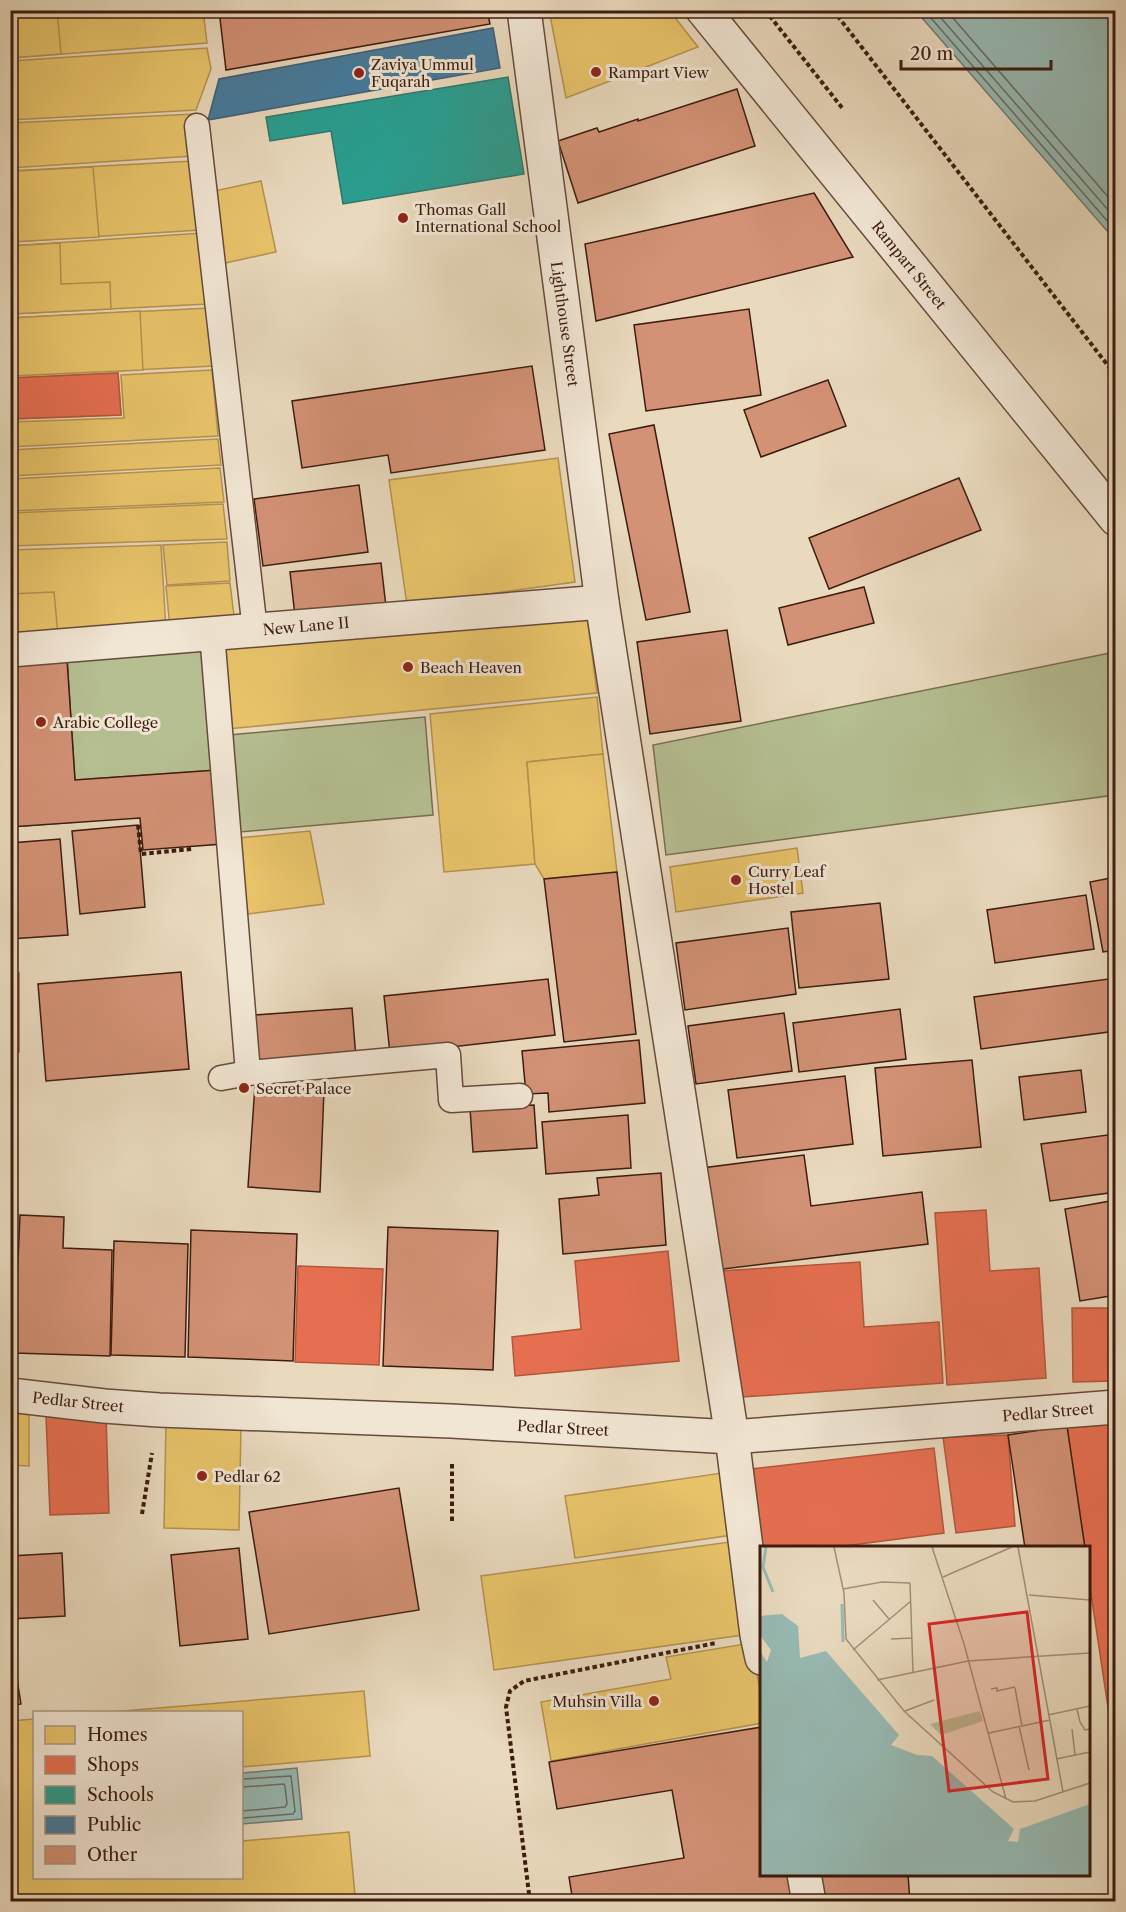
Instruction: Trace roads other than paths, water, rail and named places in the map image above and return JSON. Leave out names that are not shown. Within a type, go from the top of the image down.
[{"type":"street","name":"Lighthouse Street","points":[[524,10],[602,602],[732,1437],[759,1647]]},
{"type":"street","name":"Rampart Street","points":[[703,10],[1116,519]]},
{"type":"street","name":"New Lane II","points":[[10,650],[602,602]]},
{"type":"street","name":"Pedlar Street","points":[[10,1395],[159,1410],[451,1421],[732,1437],[1116,1407]]},
{"type":"street","points":[[804,1876],[809,1902]]},
{"type":"lane","points":[[197,126],[255,630]]},
{"type":"lane","points":[[212,633],[248,1073]]},
{"type":"lane","points":[[221,1078],[248,1073],[448,1055],[451,1100],[520,1096]]},
{"type":"water","points":[[916,11],[1115,11],[1115,240]]},
{"type":"water","points":[[297,1768],[302,1819],[243,1824],[243,1773]]},
{"type":"place","name":"Rampart View","points":[[596,72]]},
{"type":"place","name":"Zaviya Ummul Fuqarah","points":[[359,73]]},
{"type":"place","name":"Thomas Gall International School","points":[[403,218]]},
{"type":"place","name":"Beach Heaven","points":[[408,667]]},
{"type":"place","name":"Arabic College","points":[[41,722]]},
{"type":"place","name":"Curry Leaf Hostel","points":[[736,880]]},
{"type":"place","name":"Secret Palace","points":[[244,1088]]},
{"type":"place","name":"Pedlar 62","points":[[202,1476]]},
{"type":"place","name":"Muhsin Villa","points":[[654,1701]]}]
